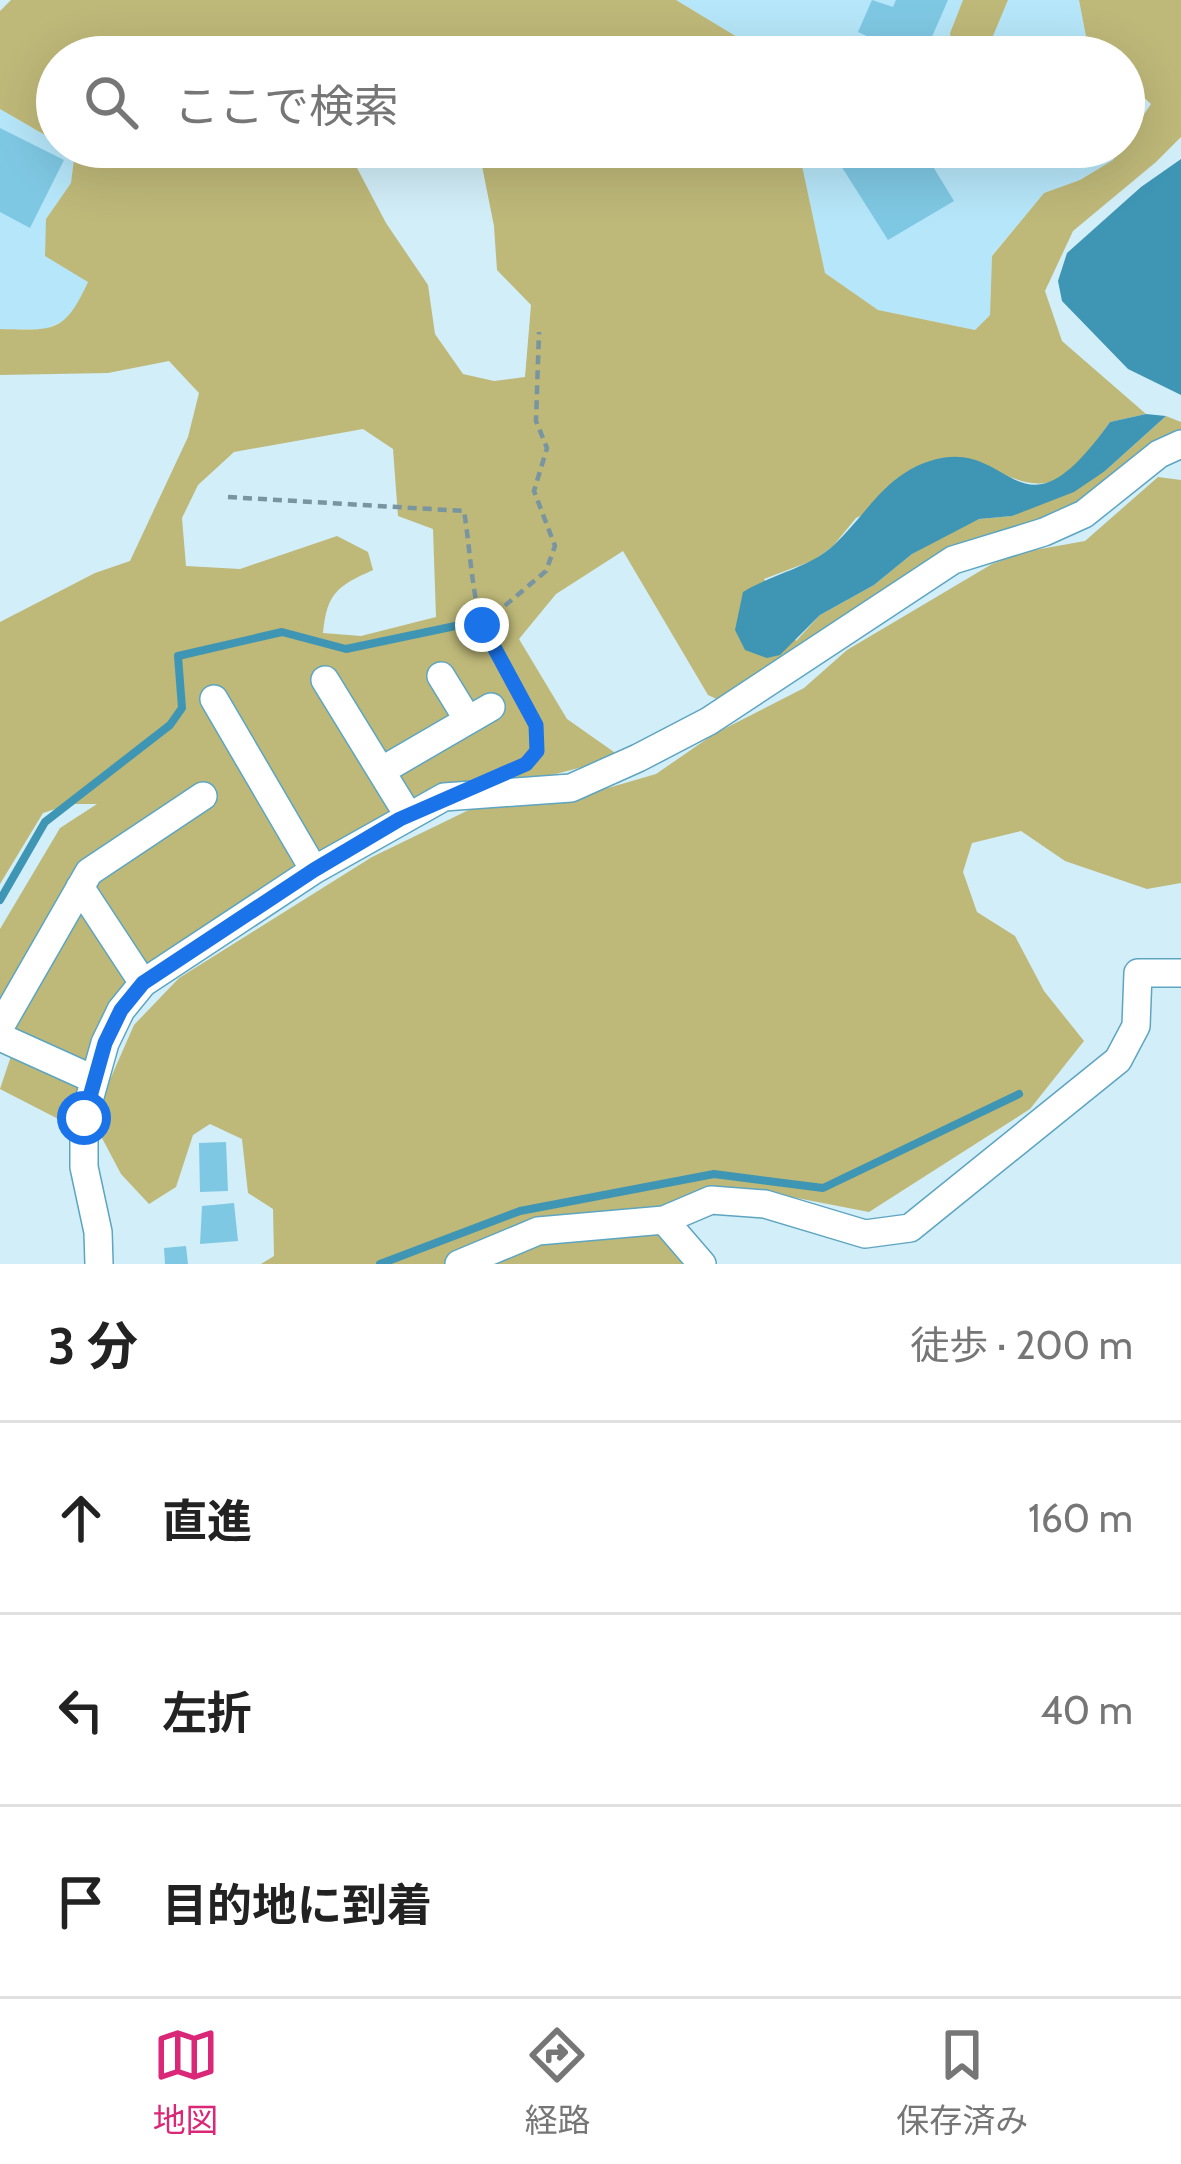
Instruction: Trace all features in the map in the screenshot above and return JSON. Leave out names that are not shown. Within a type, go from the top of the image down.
[{"type":"street","points":[[99,1264],[98,1232],[84,1166],[84,1118],[93,1079],[121,1010],[143,983],[314,870],[444,797],[571,788],[638,758],[709,721],[953,560],[1044,532],[1084,514],[1159,454],[1181,444]]},
{"type":"street","points":[[381,771],[480,714],[441,676]]},
{"type":"street","points":[[325,680],[408,815]]},
{"type":"street","points":[[214,699],[314,870]]},
{"type":"street","points":[[0,1027],[89,872],[203,796]]},
{"type":"street","points":[[80,887],[143,983]]},
{"type":"street","points":[[459,1264],[538,1231],[664,1220],[711,1200],[766,1204],[865,1234],[910,1228],[1118,1060],[1136,1026],[1138,973],[1181,973]]},
{"type":"street","points":[[0,1037],[93,1079]]},
{"type":"street","points":[[664,1220],[702,1264]]},
{"type":"path","points":[[482,625],[546,572],[555,546],[534,491],[547,448],[536,421],[538,332]]},
{"type":"path","points":[[228,497],[464,511],[482,625],[536,725],[537,751],[526,764]]},
{"type":"shaded area","points":[[11,0],[676,0],[735,36],[36,36],[36,130],[0,109],[0,11]]},
{"type":"shaded area","points":[[676,0],[963,0],[950,36],[735,36]]},
{"type":"shaded area","points":[[963,0],[1008,0],[993,36],[950,33]]},
{"type":"shaded area","points":[[1008,0],[1079,0],[1086,36],[993,36]]},
{"type":"shaded area","points":[[1079,0],[1181,0],[1181,137],[1073,231],[1045,291],[1062,341],[1146,414],[1110,422],[1080,461],[1054,481],[1023,481],[977,462],[856,518],[814,560],[764,579],[796,641],[820,615],[874,585],[912,554],[955,529],[979,519],[1012,516],[1105,471],[1166,416],[1181,422],[1181,434],[1077,512],[955,556],[723,702],[708,695],[623,551],[556,594],[519,639],[567,719],[621,757],[548,776],[436,787],[104,1015],[68,1124],[0,1089],[13,1050],[0,1044],[0,929],[60,828],[97,804],[71,804],[43,813],[0,884],[0,622],[95,573],[130,561],[188,437],[199,393],[169,361],[108,373],[0,375],[0,329],[55,325],[72,311],[88,282],[45,256],[46,219],[71,183],[73,168],[357,168],[386,223],[428,285],[435,334],[463,374],[494,381],[525,377],[531,305],[497,270],[482,168],[802,168],[825,273],[878,310],[975,330],[990,315],[992,256],[1044,193],[1100,168],[1145,168],[1145,113],[1151,104],[1145,98],[1145,36],[1086,36]],"holes":[[[363,429],[393,449],[398,516],[433,529],[436,617],[361,636],[323,633],[336,592],[373,570],[368,552],[337,536],[240,569],[186,566],[182,518],[198,485],[234,452]]]},
{"type":"shaded area","points":[[0,109],[36,130],[36,168],[73,168],[71,183],[46,219],[88,282],[72,317],[45,329],[0,329]]},
{"type":"shaded area","points":[[1181,159],[1181,395],[1128,369],[1062,301],[1058,281],[1067,253],[1141,187]]},
{"type":"shaded area","points":[[802,168],[1100,168],[1044,193],[992,255],[990,315],[975,330],[878,310],[825,273]]},
{"type":"shaded area","points":[[1146,414],[1166,416],[1074,492],[1012,516],[979,519],[912,554],[874,585],[820,615],[780,655],[767,658],[745,650],[735,630],[743,592],[824,553],[888,486],[914,467],[958,457],[1034,485],[1054,480],[1079,460],[1110,422]]},
{"type":"shaded area","points":[[1158,477],[1181,480],[1181,883],[1147,889],[1065,861],[1021,831],[972,843],[963,872],[977,912],[1015,936],[1044,991],[1084,1041],[1030,1109],[869,1212],[745,1188],[655,1209],[689,1264],[261,1264],[274,1256],[273,1209],[248,1193],[242,1139],[210,1124],[193,1135],[176,1187],[149,1204],[121,1174],[102,1138],[101,1100],[134,1025],[179,978],[372,857],[477,806],[553,804],[656,774],[714,734],[804,688],[847,650],[992,564],[1029,551],[1085,541]]},
{"type":"building","points":[[872,0],[893,7],[896,0],[948,0],[932,36],[858,32]]},
{"type":"building","points":[[0,128],[36,146],[36,168],[60,168],[30,228],[0,212]]},
{"type":"building","points":[[842,168],[934,168],[954,201],[888,240]]},
{"type":"building","points":[[226,1142],[228,1191],[200,1192],[199,1143]]},
{"type":"building","points":[[234,1203],[238,1241],[200,1244],[202,1206]]},
{"type":"building","points":[[186,1246],[188,1264],[165,1264],[164,1248]]},
{"type":"waterway","points":[[0,900],[45,822],[170,725],[182,708],[178,656],[282,632],[346,649],[460,625]]},
{"type":"waterway","points":[[380,1264],[520,1211],[714,1174],[823,1188],[1019,1094]]},
{"type":"route","points":[[84,1118],[105,1043],[121,1010],[143,983],[400,819],[526,764],[537,751],[536,725],[482,625]]}]
